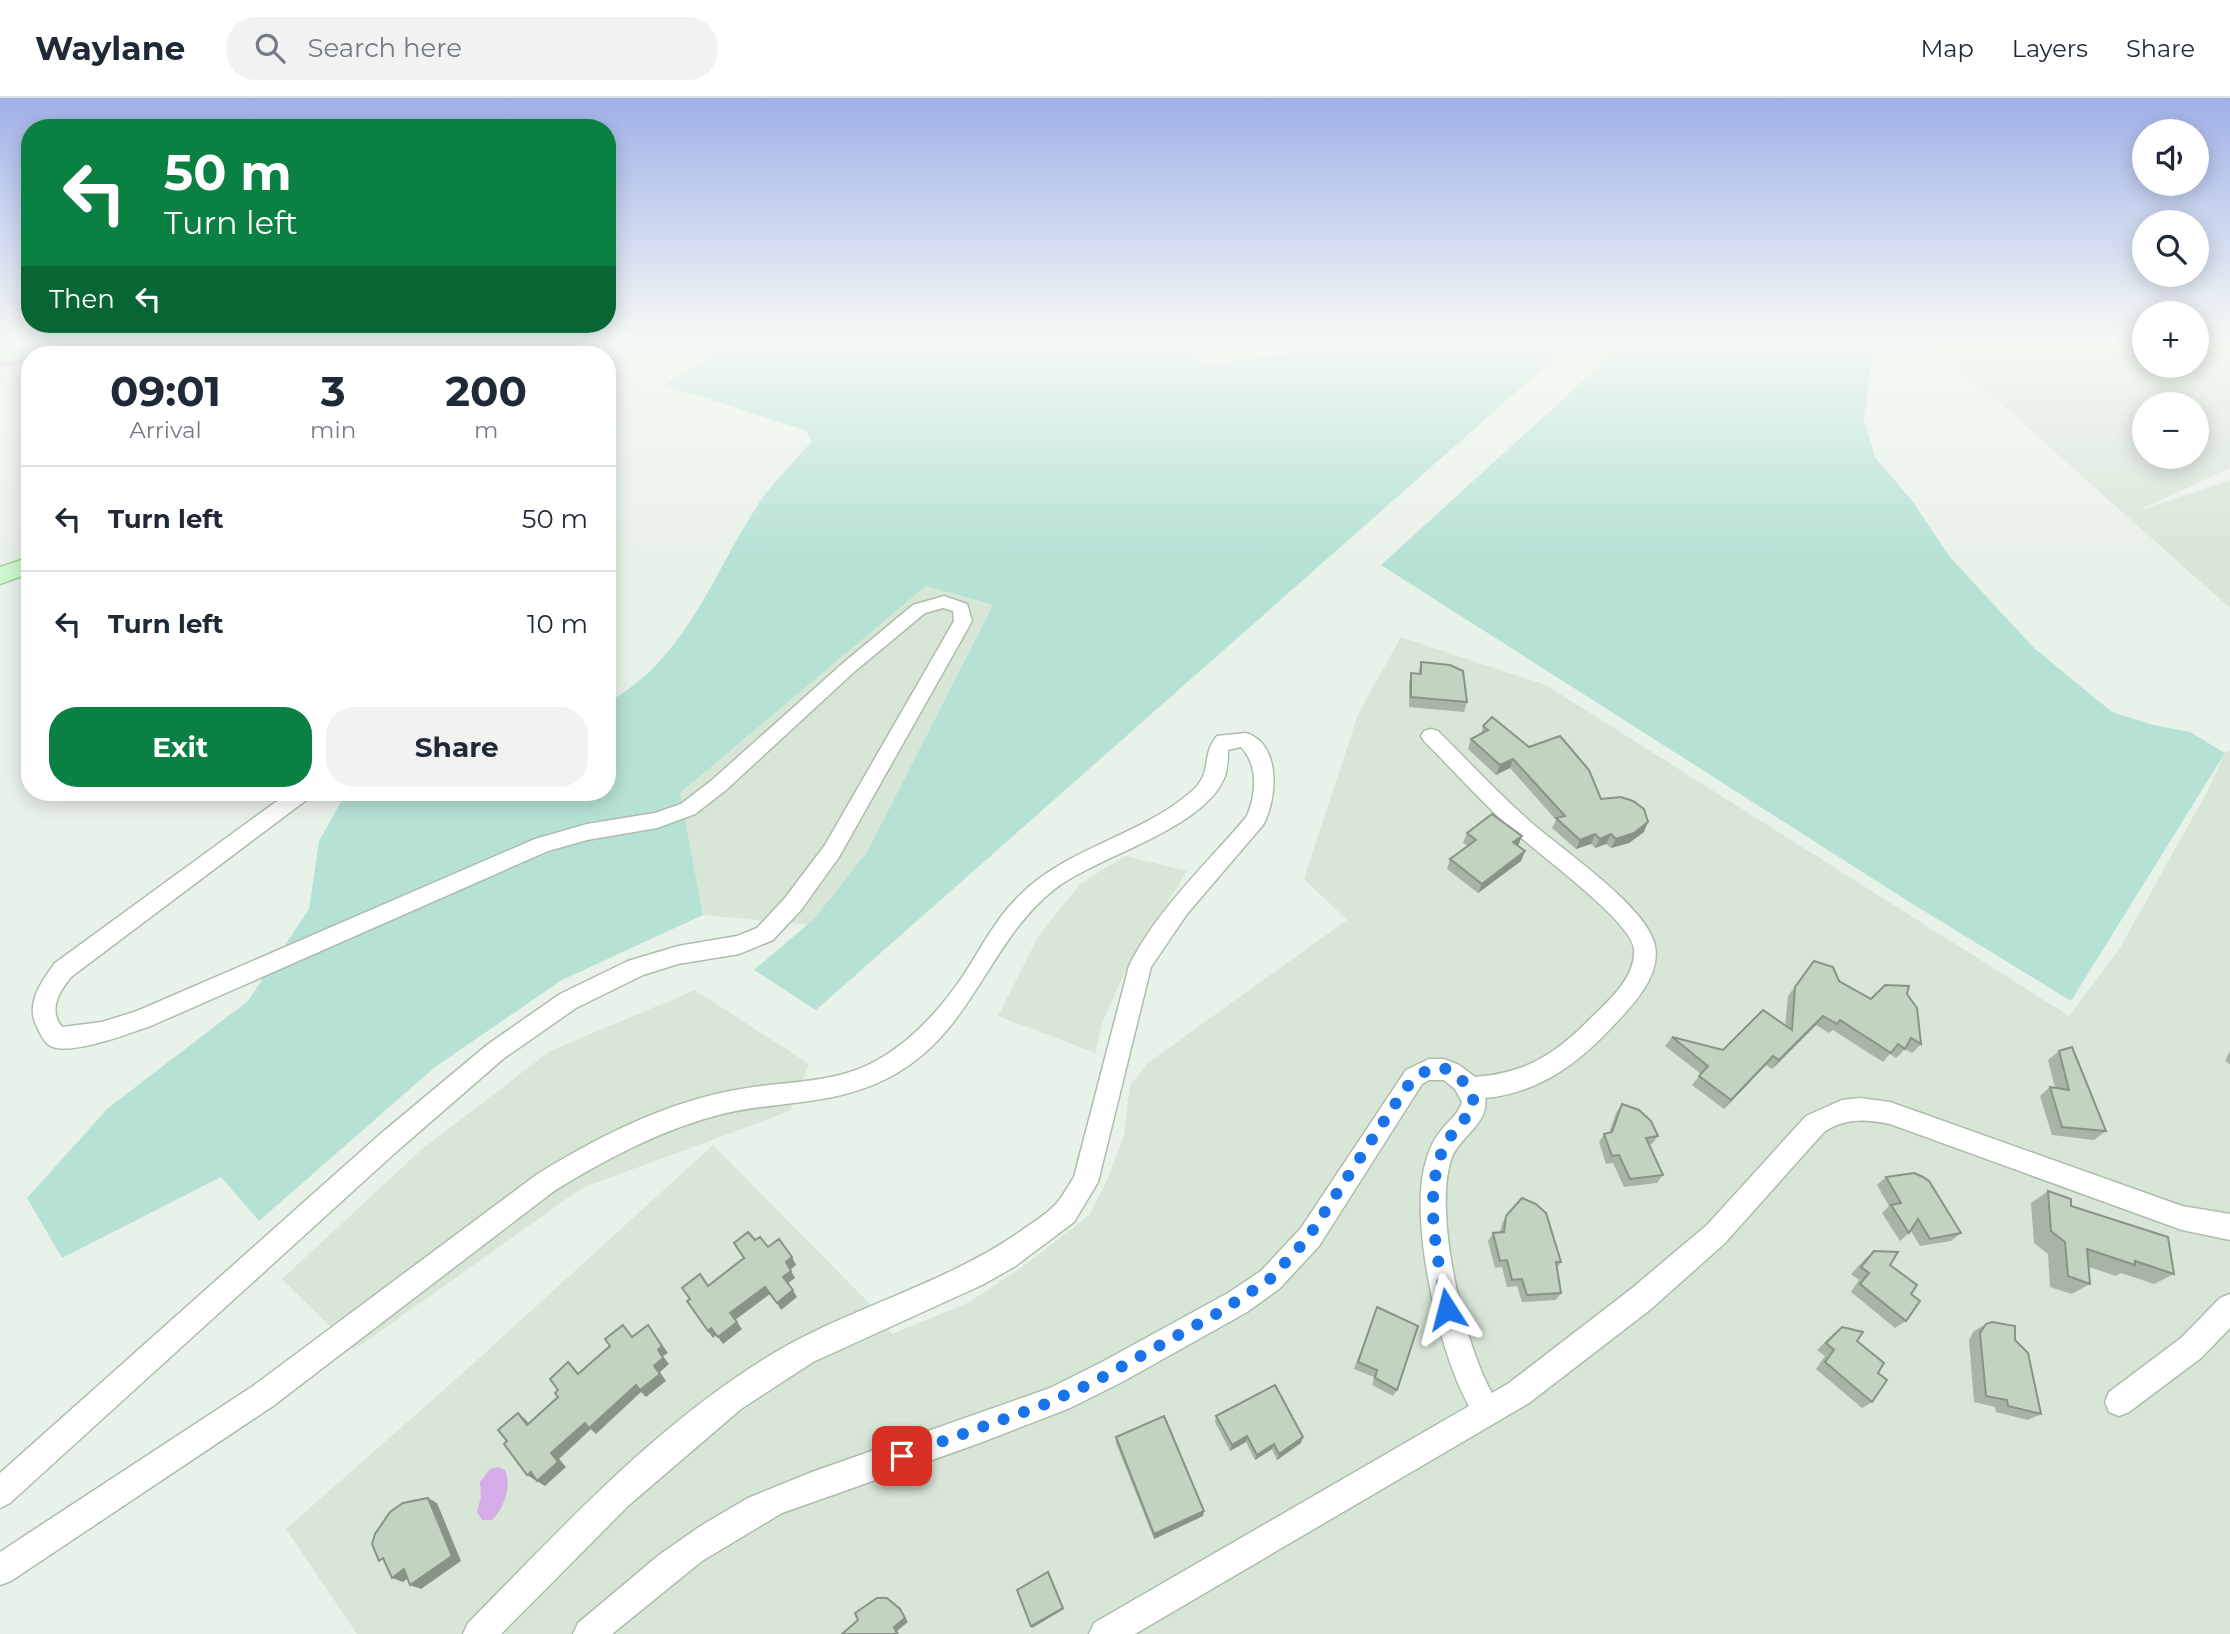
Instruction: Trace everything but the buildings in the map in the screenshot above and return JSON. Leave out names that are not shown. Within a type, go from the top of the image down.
[{"type":"street","points":[[0,576],[21,568]]},
{"type":"street","points":[[0,1493],[387,1144],[495,1052],[568,1001],[636,968],[678,955],[739,945],[765,934],[793,904],[832,851],[950,645],[963,621],[964,613],[961,608],[944,602],[919,609],[848,668],[719,785],[688,809],[657,820],[587,832],[542,845],[199,992],[124,1028],[78,1038],[57,1038],[48,1028],[43,1004],[48,989],[63,970],[291,801]]},
{"type":"street","points":[[1431,736],[1544,847],[1619,910],[1638,931],[1645,947],[1640,970],[1630,990],[1583,1042],[1529,1080],[1493,1087],[1469,1088]]},
{"type":"street","points":[[0,1570],[263,1396],[545,1183],[587,1157],[655,1124],[692,1112],[730,1101],[824,1091],[857,1080],[897,1060],[925,1039],[962,996],[1002,933],[1032,895],[1053,878],[1178,812],[1202,794],[1214,779],[1218,766],[1217,748],[1224,741],[1246,740],[1255,747],[1265,783],[1263,803],[1256,820],[1238,843],[1206,874],[1174,912],[1140,966],[1130,997],[1089,1169],[1085,1182],[1066,1211],[1021,1247],[984,1270],[929,1298],[825,1342],[774,1369],[742,1391],[637,1476],[479,1634]]},
{"type":"street","points":[[589,1634],[677,1558],[717,1531],[762,1508],[815,1486],[1043,1405],[1094,1382],[1227,1307],[1269,1280],[1290,1260],[1332,1203],[1414,1077],[1426,1069],[1439,1068],[1462,1078],[1474,1102],[1471,1111],[1445,1144],[1432,1187],[1433,1213],[1447,1309],[1458,1353],[1469,1382],[1488,1413]]},
{"type":"street","points":[[1105,1634],[1519,1394],[1716,1234],[1815,1124],[1829,1114],[1847,1108],[1867,1108],[1890,1113],[2182,1218],[2230,1227]]},
{"type":"street","points":[[2119,1402],[2191,1348],[2230,1308]]},
{"type":"shaded area","points":[[745,411],[1495,411],[816,1010],[754,970],[815,918],[867,852],[993,605],[926,586],[680,793],[703,915],[562,980],[435,1067],[259,1221],[221,1177],[62,1258],[27,1198],[108,1108],[248,1001],[309,909],[319,841],[342,801],[616,801],[616,697],[657,664],[677,640],[757,506],[812,441],[805,430]]},
{"type":"shaded area","points":[[1550,411],[1865,411],[1864,420],[1875,457],[1913,502],[1949,556],[2034,648],[2112,712],[2153,725],[2190,732],[2225,753],[2071,1001],[1911,903],[1381,565]]},
{"type":"shaded area","points":[[2008,411],[2132,411],[2132,469],[2209,469],[2209,411],[2230,411],[2230,468],[2135,512],[2230,480],[2230,608]]},
{"type":"shaded area","points":[[926,586],[993,605],[867,852],[810,925],[703,915],[680,793]]},
{"type":"shaded area","points":[[1401,637],[1546,685],[2069,1016],[2120,948],[2209,788],[2225,753],[2230,750],[2230,1634],[357,1634],[286,1529],[465,1371],[713,1145],[870,1304],[892,1334],[968,1303],[1028,1263],[1090,1214],[1108,1178],[1124,1135],[1130,1085],[1149,1062],[1347,920],[1304,879],[1358,714]]},
{"type":"shaded area","points":[[1125,856],[1187,871],[1126,969],[1102,1024],[1095,1053],[998,1016],[1039,935],[1081,883]]},
{"type":"shaded area","points":[[695,990],[809,1064],[790,1111],[582,1188],[354,1350],[282,1279],[422,1149],[550,1051]]},
{"type":"shaded area","points":[[498,1467],[505,1470],[507,1477],[506,1497],[492,1520],[482,1520],[477,1512],[481,1497],[480,1482],[490,1469]]},
{"type":"route","points":[[902,1456],[1043,1405],[1094,1382],[1218,1313],[1269,1280],[1307,1239],[1414,1077],[1426,1069],[1439,1068],[1462,1078],[1474,1102],[1471,1111],[1445,1144],[1432,1187],[1433,1213],[1447,1309]]}]
